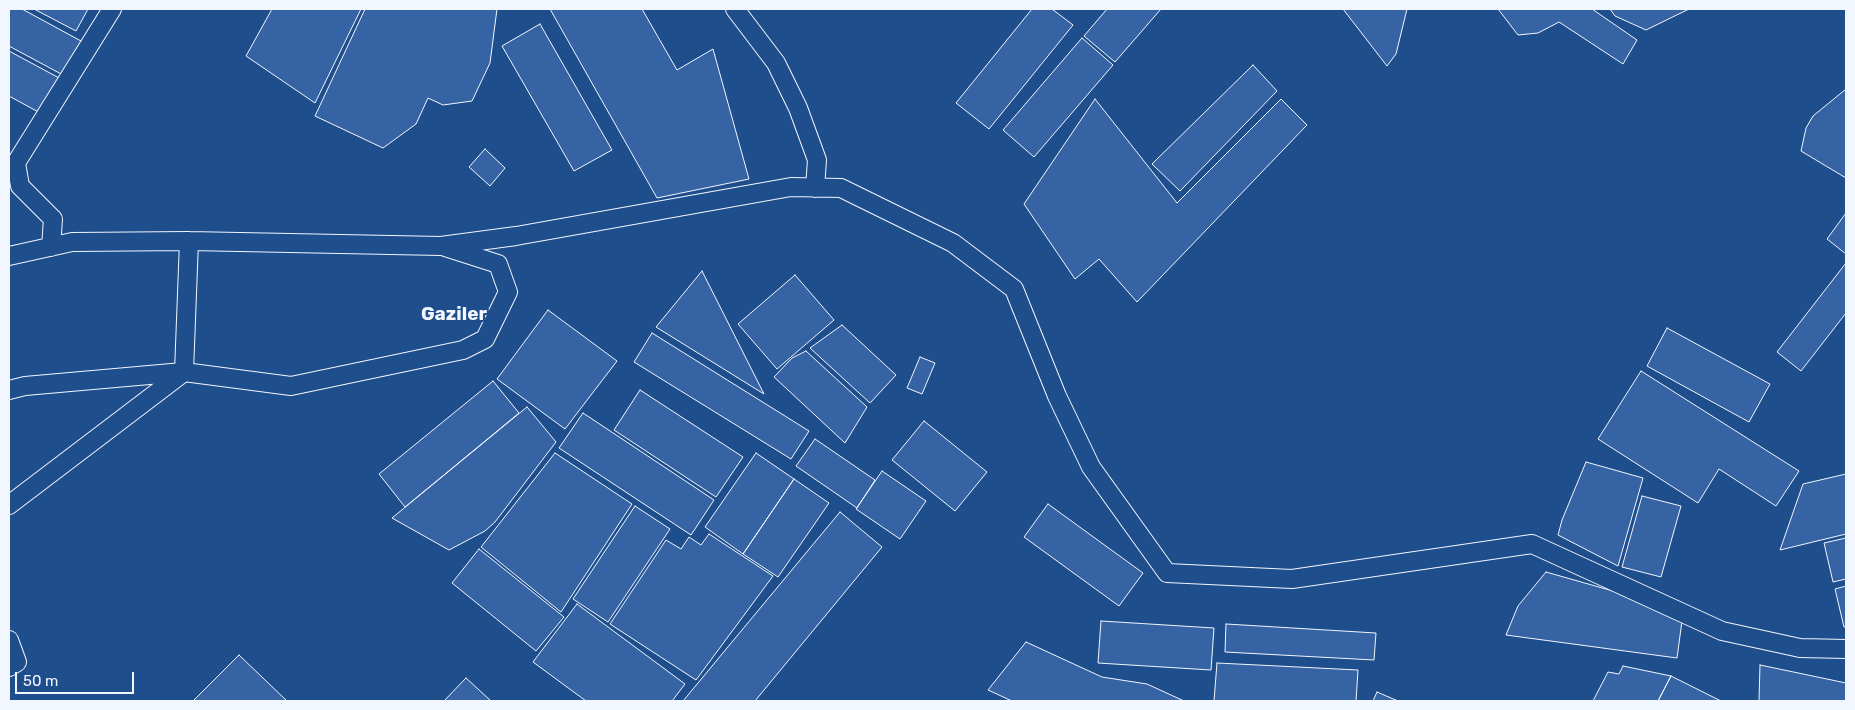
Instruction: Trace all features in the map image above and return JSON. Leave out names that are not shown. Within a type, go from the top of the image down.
[{"type":"street","points":[[51,247],[53,219],[20,186],[16,163],[112,9]]},
{"type":"street","points":[[735,9],[776,63],[798,108],[818,160],[815,188]]},
{"type":"street","points":[[9,256],[72,242],[189,241],[441,246],[516,236],[790,187],[841,188],[953,243],[1014,289],[1057,396],[1091,468],[1167,573],[1292,579],[1532,544],[1722,631],[1800,648],[1846,649]]},
{"type":"street","points":[[184,372],[189,241]]},
{"type":"street","points":[[9,390],[25,386],[184,372],[291,386],[463,350],[485,339],[508,292],[498,264],[441,246]]},
{"type":"street","points":[[9,505],[184,372]]},
{"type":"street","points":[[9,640],[17,662],[9,667]]},
{"type":"building","points":[[9,9],[22,9],[81,41],[63,75],[9,46]]},
{"type":"building","points":[[34,9],[88,9],[76,31]]},
{"type":"building","points":[[272,9],[361,9],[315,103],[246,56]]},
{"type":"building","points":[[365,9],[497,9],[490,63],[472,101],[443,105],[428,98],[416,124],[383,148],[315,116]]},
{"type":"building","points":[[550,9],[642,9],[677,70],[713,49],[749,179],[657,198]]},
{"type":"building","points":[[1032,9],[1052,9],[1073,25],[989,129],[956,103]]},
{"type":"building","points":[[1107,9],[1161,9],[1115,62],[1084,36]]},
{"type":"building","points":[[1343,9],[1407,9],[1396,54],[1387,66]]},
{"type":"building","points":[[1498,9],[1592,9],[1637,40],[1623,64],[1559,22],[1538,33],[1518,35]]},
{"type":"building","points":[[1610,9],[1689,9],[1646,30],[1615,16]]},
{"type":"building","points":[[540,24],[612,150],[574,171],[502,46]]},
{"type":"building","points":[[1082,38],[1113,65],[1034,157],[1003,130]]},
{"type":"building","points":[[9,51],[61,79],[42,114],[9,96]]},
{"type":"building","points":[[1253,65],[1277,91],[1180,191],[1152,164]]},
{"type":"building","points":[[1846,89],[1846,178],[1801,151],[1806,128],[1813,116]]},
{"type":"building","points":[[1095,99],[1177,203],[1281,99],[1307,125],[1137,302],[1099,259],[1075,279],[1024,204]]},
{"type":"building","points":[[485,149],[505,168],[490,186],[469,167]]},
{"type":"building","points":[[1846,213],[1846,254],[1827,239]]},
{"type":"building","points":[[1846,263],[1846,313],[1801,371],[1777,352]]},
{"type":"building","points":[[702,271],[764,394],[656,327]]},
{"type":"building","points":[[795,275],[834,320],[777,369],[738,324]]},
{"type":"building","points":[[548,310],[617,361],[565,429],[497,379]]},
{"type":"building","points":[[842,325],[896,375],[870,403],[810,348]]},
{"type":"building","points":[[1667,328],[1770,384],[1749,422],[1647,366]]},
{"type":"building","points":[[652,333],[809,431],[791,459],[634,362]]},
{"type":"building","points":[[806,351],[867,407],[845,443],[774,377],[792,358]]},
{"type":"building","points":[[920,357],[935,363],[922,394],[907,388]]},
{"type":"building","points":[[1641,371],[1799,471],[1776,506],[1719,469],[1698,503],[1598,439]]},
{"type":"building","points":[[493,381],[519,413],[405,507],[379,474]]},
{"type":"building","points":[[640,390],[743,457],[716,497],[614,430]]},
{"type":"building","points":[[527,407],[556,442],[495,522],[485,531],[449,550],[392,518]]},
{"type":"building","points":[[583,413],[714,500],[691,535],[559,448]]},
{"type":"building","points":[[924,421],[987,472],[955,511],[892,460]]},
{"type":"building","points":[[815,439],[875,480],[857,508],[796,466]]},
{"type":"building","points":[[555,453],[632,504],[561,612],[481,547]]},
{"type":"building","points":[[756,453],[794,479],[743,554],[705,527]]},
{"type":"building","points":[[1586,462],[1643,478],[1618,566],[1558,535],[1562,520]]},
{"type":"building","points":[[882,471],[926,501],[900,539],[856,509]]},
{"type":"building","points":[[1846,474],[1846,534],[1780,550],[1803,484]]},
{"type":"building","points":[[794,479],[829,503],[778,577],[743,554]]},
{"type":"building","points":[[1642,496],[1681,506],[1661,577],[1622,567]]},
{"type":"building","points":[[1048,504],[1143,573],[1119,606],[1024,537]]},
{"type":"building","points":[[635,506],[670,529],[608,622],[573,599]]},
{"type":"building","points":[[840,512],[882,547],[755,701],[683,701]]},
{"type":"building","points":[[709,534],[773,576],[696,680],[610,624],[666,540],[681,549],[689,537],[701,545]]},
{"type":"building","points":[[1846,538],[1846,579],[1833,582],[1824,543]]},
{"type":"building","points":[[479,549],[564,617],[536,651],[452,583]]},
{"type":"building","points":[[1546,572],[1613,591],[1682,621],[1677,658],[1506,635],[1518,606]]},
{"type":"building","points":[[1846,586],[1846,627],[1844,627],[1835,589]]},
{"type":"building","points":[[577,604],[685,684],[672,701],[586,701],[533,662]]},
{"type":"building","points":[[1101,621],[1214,628],[1211,670],[1098,663]]},
{"type":"building","points":[[1226,624],[1376,633],[1374,660],[1225,652]]},
{"type":"building","points":[[1026,642],[1102,677],[1147,684],[1184,701],[1012,701],[988,690]]},
{"type":"building","points":[[239,655],[287,701],[193,701]]},
{"type":"building","points":[[1217,663],[1358,670],[1356,701],[1214,701]]},
{"type":"building","points":[[1760,665],[1846,683],[1846,701],[1759,701]]},
{"type":"building","points":[[1623,666],[1671,676],[1658,701],[1593,701],[1608,672],[1619,674]]},
{"type":"building","points":[[1671,676],[1721,701],[1658,701]]},
{"type":"building","points":[[466,678],[491,701],[444,701]]},
{"type":"building","points":[[1377,692],[1398,701],[1373,701]]},
{"type":"district","name":"Gaziler","points":[[454,315]]}]
